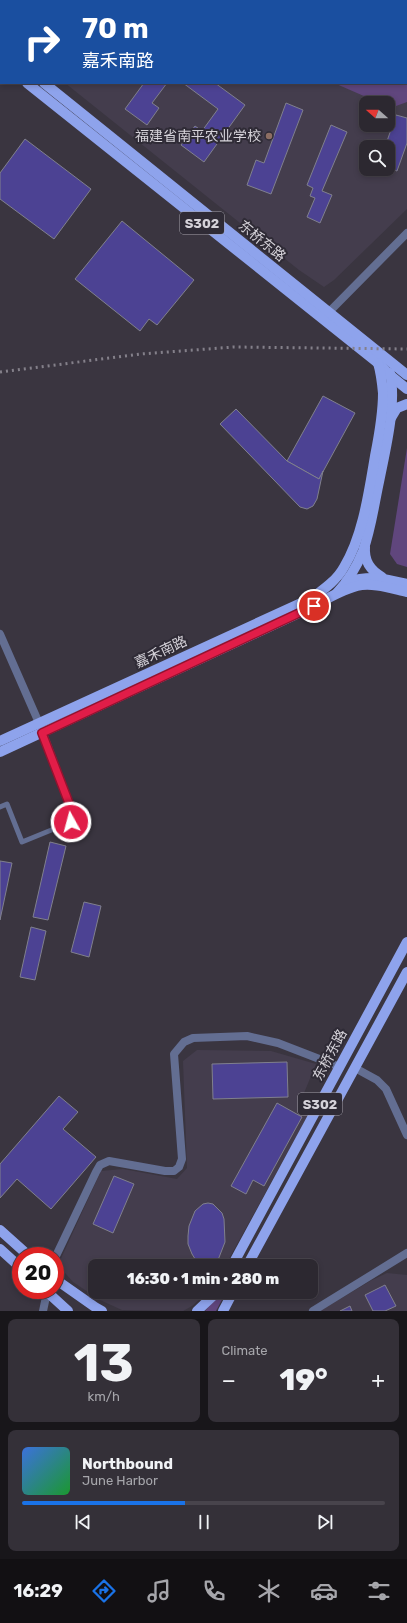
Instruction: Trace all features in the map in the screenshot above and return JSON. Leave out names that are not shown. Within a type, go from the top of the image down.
[{"type":"main road","name":"东桥东路","points":[[28,84],[380,359],[407,375]]},
{"type":"main road","name":"东桥东路","points":[[45,84],[329,312],[380,359]]},
{"type":"main road","points":[[362,580],[358,561],[360,542],[370,524],[385,419],[391,400],[391,376],[389,365],[380,359]]},
{"type":"main road","points":[[380,359],[385,419]]},
{"type":"main road","points":[[391,376],[407,389]]},
{"type":"main road","points":[[391,400],[397,396],[407,394]]},
{"type":"main road","points":[[385,419],[397,408],[407,404]]},
{"type":"main road","points":[[360,542],[368,564],[380,582],[407,592]]},
{"type":"main road","name":"嘉禾南路","points":[[0,752],[41,728],[312,598],[331,584],[360,542]]},
{"type":"main road","points":[[336,594],[345,584],[358,561]]},
{"type":"main road","points":[[316,594],[340,583],[362,580],[407,584]]},
{"type":"main road","name":"嘉禾南路","points":[[0,741],[41,728],[314,606],[362,580]]},
{"type":"main road","name":"东桥东路","points":[[236,1259],[407,942]]},
{"type":"main road","name":"东桥东路","points":[[252,1259],[407,972]]},
{"type":"main road","points":[[0,1230],[19,1247]]},
{"type":"main road","points":[[0,1249],[12,1260]]},
{"type":"main road","points":[[64,1285],[102,1311]]},
{"type":"main road","points":[[55,1299],[68,1311]]},
{"type":"main road","points":[[197,1311],[210,1299]]},
{"type":"main road","points":[[223,1311],[229,1299]]},
{"type":"street","points":[[329,312],[407,233]]},
{"type":"street","points":[[0,634],[41,728],[74,816]]},
{"type":"street","points":[[60,1247],[100,1165],[109,1161],[164,1171],[174,1171],[178,1167],[182,1159],[174,1054],[184,1042],[193,1038],[247,1036],[278,1043],[340,1067]]},
{"type":"street","points":[[355,1068],[377,1080],[386,1089],[407,1135]]},
{"type":"street","points":[[313,1311],[407,1253]]},
{"type":"street","points":[[43,1311],[45,1299]]},
{"type":"lane","points":[[0,807],[7,804],[22,842],[71,822],[74,816]]},
{"type":"shaded area","name":"福建省南平农业学校","points":[[66,84],[407,84],[407,209],[334,280],[324,287],[299,270]]},
{"type":"shaded area","points":[[336,84],[407,84],[407,102],[396,106],[395,96],[364,96]]},
{"type":"shaded area","points":[[407,448],[407,567],[397,564],[390,554]]},
{"type":"shaded area","points":[[197,1050],[271,1051],[316,1064],[304,1093],[316,1101],[229,1259],[88,1259],[88,1292],[73,1282],[64,1272],[64,1252],[101,1171],[123,1169],[177,1179],[187,1168],[183,1061]]},
{"type":"shaded area","points":[[387,1273],[407,1275],[407,1311],[320,1311],[372,1280]]},
{"type":"shaded area","points":[[98,1299],[200,1299],[183,1311],[122,1310]]},
{"type":"shaded area","points":[[216,1299],[222,1299],[216,1311],[205,1311]]},
{"type":"building","points":[[143,84],[166,84],[152,103],[159,108],[147,125],[125,109]]},
{"type":"building","points":[[184,84],[216,84],[245,105],[204,162],[181,145],[195,126],[202,131],[218,109]]},
{"type":"building","points":[[286,103],[303,110],[271,194],[247,185],[256,160],[264,163]]},
{"type":"building","points":[[396,115],[407,118],[407,143],[397,171],[395,170],[395,140],[387,140],[390,132],[395,132]]},
{"type":"building","points":[[331,125],[347,132],[322,191],[332,195],[320,223],[307,217],[315,198],[310,196],[313,188],[307,185]]},
{"type":"building","points":[[25,139],[91,189],[54,239],[0,199],[0,173]]},
{"type":"building","points":[[122,221],[194,280],[157,325],[149,319],[140,331],[75,279]]},
{"type":"building","points":[[323,396],[355,413],[319,479],[287,461]]},
{"type":"building","points":[[236,409],[287,461],[319,479],[323,471],[317,499],[313,506],[307,509],[300,507],[220,424]]},
{"type":"building","points":[[50,842],[66,846],[48,920],[33,917]]},
{"type":"building","points":[[0,861],[12,863],[0,920]]},
{"type":"building","points":[[84,902],[101,906],[89,957],[71,952]]},
{"type":"building","points":[[31,927],[46,931],[35,980],[20,977]]},
{"type":"building","points":[[287,1062],[288,1097],[213,1099],[212,1064]]},
{"type":"building","points":[[59,1096],[78,1112],[63,1129],[96,1157],[51,1209],[17,1179],[0,1198],[0,1164]]},
{"type":"building","points":[[277,1103],[302,1117],[264,1186],[253,1180],[246,1194],[231,1186]]},
{"type":"building","points":[[114,1176],[134,1184],[113,1233],[93,1224]]},
{"type":"building","points":[[203,1204],[213,1204],[222,1213],[224,1219],[225,1242],[218,1259],[195,1259],[188,1244],[189,1226],[195,1211]]},
{"type":"building","points":[[385,1285],[396,1306],[385,1311],[373,1311],[365,1295]]},
{"type":"building","points":[[350,1306],[352,1311],[340,1311]]},
{"type":"railway","points":[[0,372],[141,354],[234,347],[407,349]]},
{"type":"place","name":"福建省南平农业学校","points":[[269,136]]},
{"type":"route","points":[[71,822],[74,816],[42,733],[314,606]]}]
